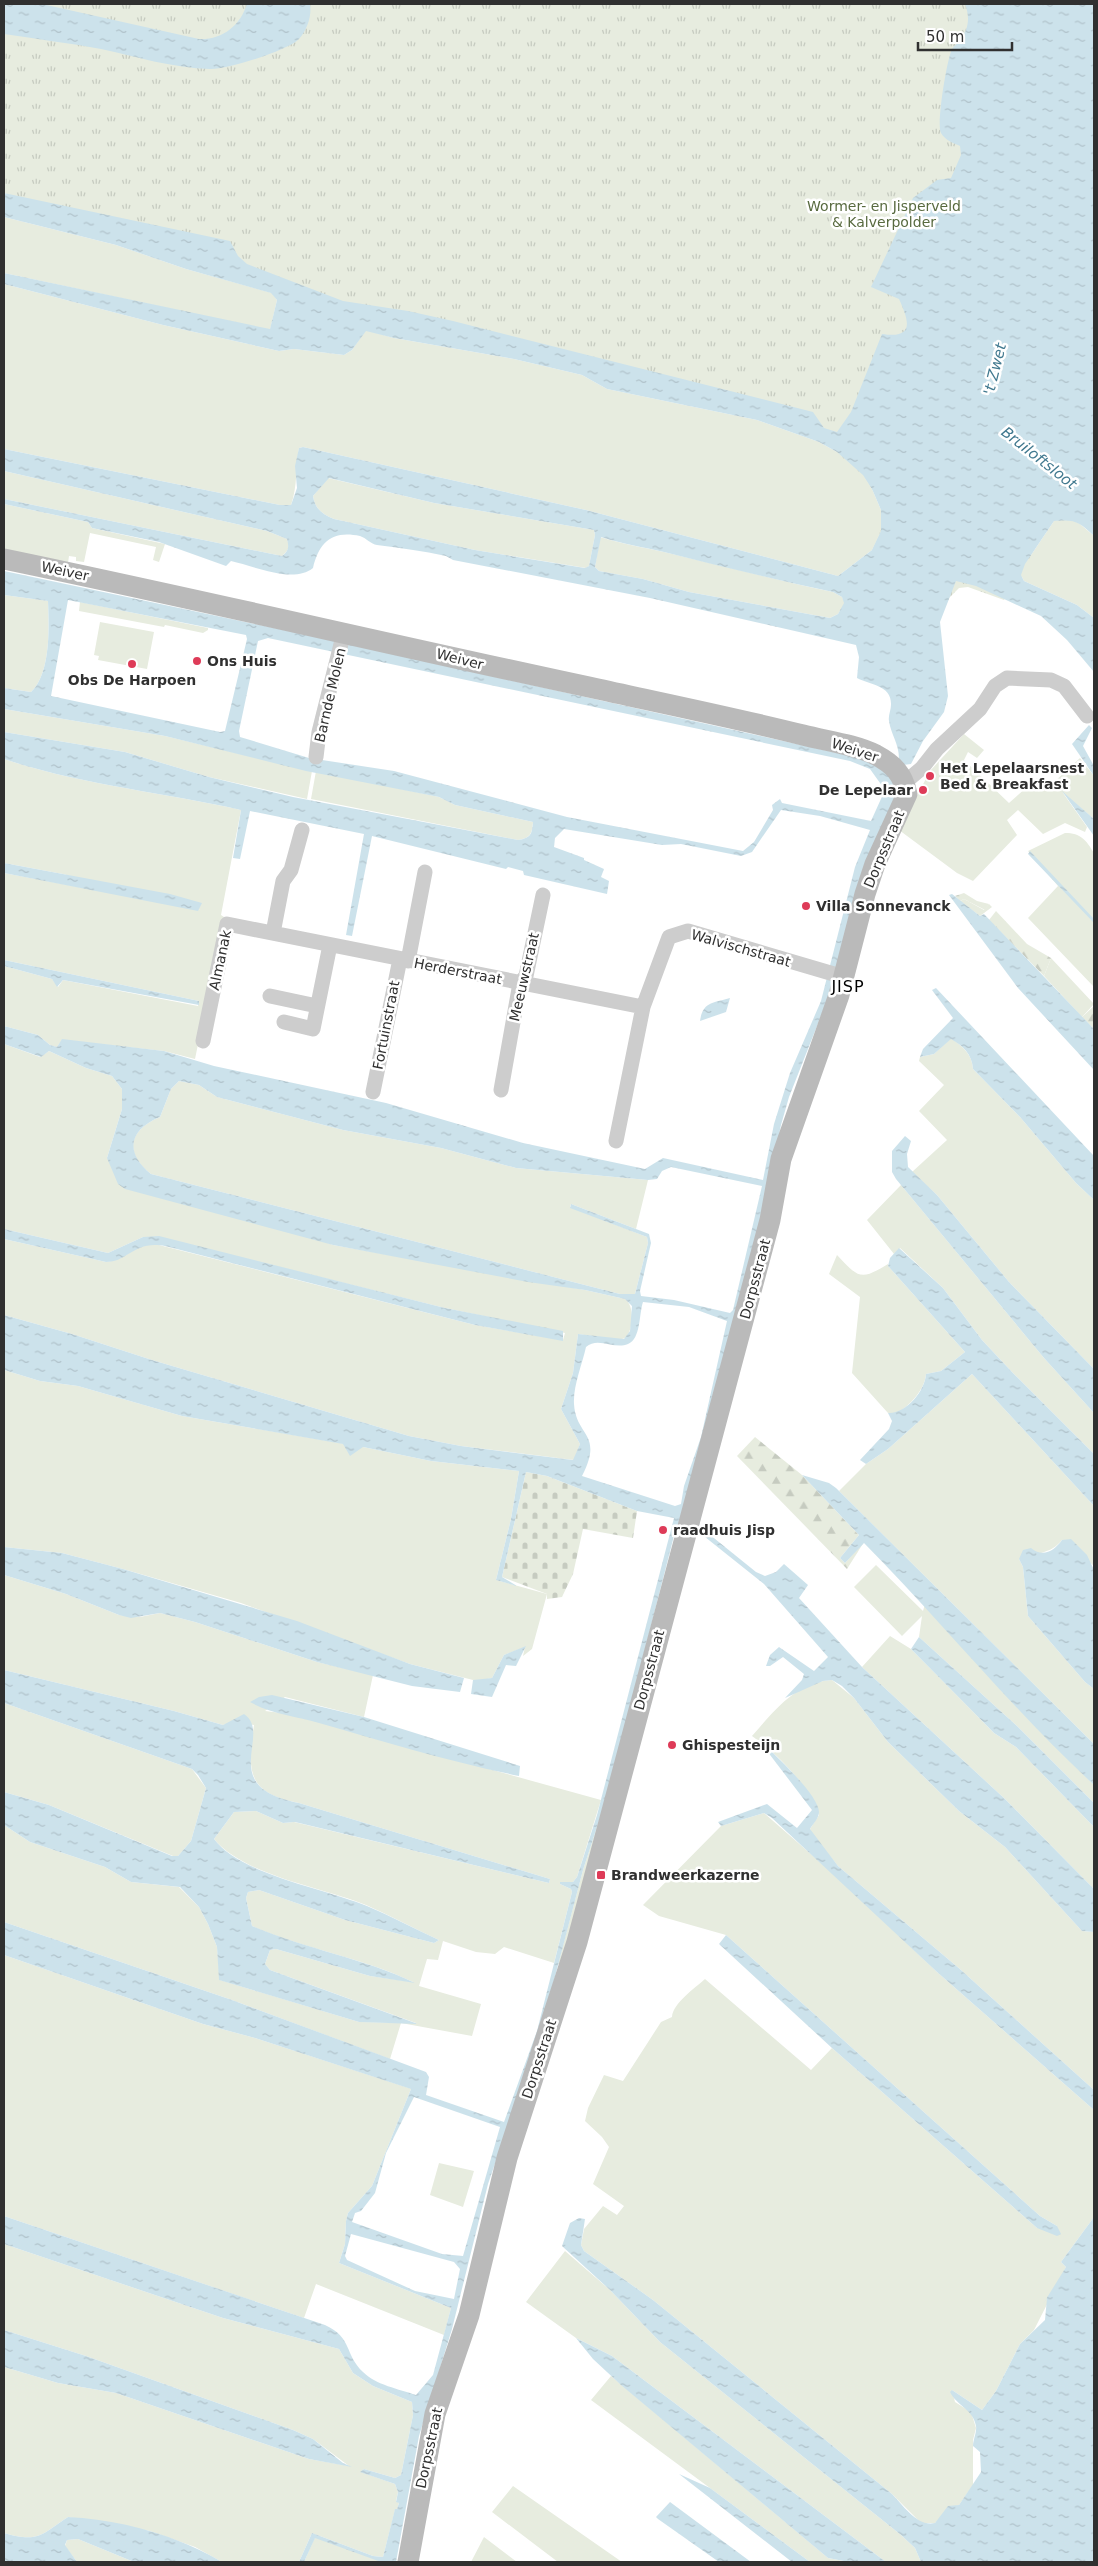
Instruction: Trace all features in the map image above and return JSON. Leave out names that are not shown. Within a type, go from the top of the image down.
[{"type":"street","name":"Weiver","points":[[4,559],[343,637],[763,725],[874,754],[900,775]]},
{"type":"street","name":"Barnde Molen","points":[[316,757],[319,732],[343,637]]},
{"type":"street","points":[[900,775],[922,768],[937,749],[980,709],[995,686],[1007,678],[1051,680],[1064,686],[1088,716]]},
{"type":"street","name":"Dorpsstraat","points":[[408,2562],[435,2414],[469,2315],[507,2158],[577,1942],[691,1523],[770,1220],[781,1159],[871,876],[905,802],[907,794],[900,775]]},
{"type":"street","points":[[273,933],[283,881],[291,870],[302,830]]},
{"type":"street","name":"Fortuinstraat","points":[[373,1092],[425,872]]},
{"type":"street","name":"Meeuwstraat","points":[[501,1090],[520,983],[526,976],[543,895]]},
{"type":"street","name":"Almanak","points":[[203,1041],[227,924],[273,933]]},
{"type":"street","name":"Walvischstraat","points":[[616,1141],[643,1007],[669,937],[688,931],[840,977]]},
{"type":"street","name":"Herderstraat","points":[[273,933],[643,1007]]},
{"type":"street","points":[[284,1022],[313,1030],[330,945]]},
{"type":"street","points":[[270,996],[317,1006]]},
{"type":"green space","name":"Wormer- en Jisperveld & Kalverpolder","points":[[4,4],[1094,4],[1094,489],[1070,519],[1054,521],[1049,527],[1035,548],[1020,581],[1004,600],[968,587],[959,588],[948,599],[872,550],[880,532],[881,509],[877,497],[863,477],[837,453],[836,432],[342,302],[4,193]]},
{"type":"green space","points":[[4,217],[116,245],[186,269],[272,293],[277,300],[270,330],[4,273]]},
{"type":"green space","points":[[4,284],[163,325],[279,351],[294,349],[344,355],[352,350],[366,330],[394,338],[514,359],[582,375],[607,389],[757,420],[819,442],[837,452],[863,475],[872,489],[881,510],[881,531],[872,550],[838,576],[586,510],[303,447],[299,448],[295,491],[291,505],[280,505],[4,449]]},
{"type":"green space","points":[[4,471],[267,531],[287,539],[288,548],[282,556],[4,499]]},
{"type":"green space","points":[[328,478],[434,503],[594,530],[595,535],[589,566],[586,568],[475,550],[334,519],[320,510],[315,504],[313,496]]},
{"type":"green space","points":[[4,504],[88,522],[92,528],[165,544],[159,562],[153,560],[156,547],[90,533],[84,562],[76,561],[76,557],[69,556],[68,563],[4,550]]},
{"type":"green space","points":[[1071,519],[1094,536],[1094,618],[1077,605],[1024,581],[1021,575],[1025,564],[1054,521]]},
{"type":"green space","points":[[600,537],[833,592],[842,597],[845,603],[838,614],[830,618],[689,592],[643,579],[599,571],[595,567]]},
{"type":"green space","points":[[4,595],[48,601],[48,636],[45,662],[38,684],[31,692],[4,688]]},
{"type":"green space","points":[[80,602],[208,628],[208,630],[203,633],[79,611]]},
{"type":"green space","points":[[100,622],[154,632],[147,669],[98,660],[99,656],[94,655]]},
{"type":"green space","points":[[4,709],[165,736],[312,771],[307,799],[209,777],[125,752],[4,732]]},
{"type":"green space","points":[[964,734],[984,750],[977,758],[968,752],[964,760],[1009,803],[1037,778],[1045,778],[1053,783],[1080,758],[1094,776],[1094,819],[1063,793],[1087,827],[1085,832],[1065,823],[1043,834],[1018,810],[1007,820],[1017,835],[973,881],[957,873],[899,830],[930,771]]},
{"type":"green space","points":[[4,759],[92,782],[241,810],[221,915],[224,917],[195,1059],[164,1051],[62,1040],[57,1047],[50,1045],[38,1035],[4,1026],[4,966],[52,979],[58,987],[63,980],[198,1006],[199,1001],[4,960],[4,873],[201,910],[63,874],[4,863]]},
{"type":"green space","points":[[316,771],[439,797],[455,805],[533,822],[532,829],[528,836],[518,840],[311,799]]},
{"type":"green space","points":[[1065,833],[1075,834],[1082,838],[1094,853],[1094,987],[1028,918],[1058,886],[1028,851]]},
{"type":"green space","points":[[964,893],[977,901],[989,904],[985,910],[964,899],[960,901],[955,896]]},
{"type":"green space","points":[[964,899],[984,910],[989,904],[992,907],[980,916],[960,901]]},
{"type":"green space","points":[[996,911],[1027,944],[1051,958],[1044,976],[989,920]]},
{"type":"green space","points":[[1051,958],[1094,1004],[1082,1017],[1044,976]]},
{"type":"green space","points":[[1094,1006],[1094,1029],[1082,1017]]},
{"type":"green space","points":[[951,1038],[966,1051],[971,1059],[973,1069],[1020,1117],[1076,1183],[1094,1200],[1094,1369],[1009,1282],[937,1195],[912,1172],[947,1140],[919,1111],[944,1085],[919,1061],[920,1057],[934,1054]]},
{"type":"green space","points":[[4,1044],[40,1057],[49,1051],[86,1068],[112,1076],[122,1089],[122,1109],[107,1158],[333,1245],[585,1290],[625,1299],[632,1312],[630,1329],[626,1338],[618,1340],[578,1334],[573,1373],[561,1409],[580,1444],[574,1460],[461,1446],[409,1436],[4,1315],[4,1239],[106,1262],[142,1247],[155,1244],[475,1325],[563,1340],[565,1333],[445,1308],[231,1255],[143,1237],[108,1253],[4,1229]]},
{"type":"green space","points":[[179,1081],[199,1085],[217,1097],[343,1130],[441,1148],[516,1168],[648,1180],[636,1229],[571,1204],[570,1207],[647,1237],[648,1243],[635,1294],[620,1294],[151,1174],[136,1158],[133,1142],[142,1128],[160,1117],[171,1089]]},
{"type":"green space","points":[[901,1185],[1044,1358],[1094,1413],[1094,1454],[982,1340],[943,1288],[900,1248],[894,1254],[867,1220]]},
{"type":"green space","points":[[837,1255],[855,1272],[865,1275],[888,1264],[965,1352],[941,1371],[926,1374],[920,1391],[907,1406],[897,1413],[888,1413],[852,1373],[860,1297],[829,1274]]},
{"type":"green space","points":[[4,1370],[40,1381],[78,1386],[182,1416],[363,1447],[431,1461],[519,1471],[511,1519],[496,1580],[547,1594],[532,1649],[523,1656],[525,1647],[504,1655],[492,1678],[477,1681],[410,1664],[241,1603],[123,1569],[62,1553],[4,1547]]},
{"type":"green space","points":[[972,1374],[1094,1506],[1094,1570],[1093,1565],[1062,1540],[1048,1551],[1019,1559],[1023,1567],[1028,1616],[1085,1682],[1094,1689],[1094,1744],[839,1491],[866,1464],[888,1449]]},
{"type":"green space","points":[[755,1437],[802,1475],[859,1535],[840,1558],[845,1563],[864,1542],[847,1569],[737,1456]]},
{"type":"green space","points":[[526,1472],[547,1476],[637,1511],[633,1538],[583,1529],[573,1574],[562,1597],[547,1599],[547,1594],[502,1577]]},
{"type":"green space","points":[[876,1565],[923,1611],[925,1604],[1015,1705],[1094,1785],[1094,1803],[1017,1726],[919,1637],[922,1616],[902,1636],[854,1587]]},
{"type":"green space","points":[[4,1575],[66,1594],[119,1615],[140,1617],[160,1613],[195,1622],[317,1662],[373,1675],[364,1717],[285,1697],[265,1711],[290,1714],[601,1800],[577,1877],[573,1882],[560,1882],[560,1884],[571,1889],[572,1892],[554,1963],[504,1947],[495,1954],[476,1952],[443,1941],[438,1960],[427,1959],[419,1986],[481,2004],[472,2036],[401,2023],[390,2059],[232,2000],[4,1922],[4,1825],[30,1842],[105,1867],[131,1882],[179,1887],[199,1907],[208,1924],[217,1947],[220,1980],[359,2022],[416,2023],[270,1970],[265,1964],[270,1950],[276,1949],[370,1976],[413,1982],[374,1966],[292,1941],[252,1926],[246,1898],[248,1892],[259,1890],[345,1920],[434,1943],[439,1940],[366,1905],[264,1871],[228,1852],[214,1839],[234,1812],[256,1811],[283,1823],[294,1822],[549,1883],[550,1879],[282,1799],[269,1793],[254,1778],[251,1768],[254,1725],[233,1722],[223,1725],[174,1711],[4,1670]]},
{"type":"green space","points":[[890,1636],[911,1649],[994,1733],[1016,1747],[1094,1827],[1094,1889],[1005,1799],[862,1667]]},
{"type":"green space","points":[[832,1680],[854,1698],[888,1742],[959,1811],[1005,1847],[1082,1931],[1094,1932],[1094,2090],[961,1970],[838,1866],[812,1834],[810,1829],[819,1815],[814,1803],[800,1781],[782,1761],[752,1736],[777,1708],[797,1692],[807,1686]]},
{"type":"green space","points":[[4,1703],[192,1769],[206,1788],[191,1841],[178,1856],[173,1856],[49,1805],[4,1792]]},
{"type":"green space","points":[[605,1801],[562,1965],[558,1964],[583,1870]]},
{"type":"green space","points":[[764,1813],[836,1876],[937,1972],[1094,2110],[1094,2217],[1061,2262],[1066,2267],[1034,2330],[1020,2344],[996,2391],[982,2410],[952,2390],[955,2402],[971,2412],[976,2428],[973,2440],[973,2485],[959,2505],[953,2507],[935,2523],[921,2523],[892,2494],[653,2300],[584,2251],[581,2245],[584,2229],[603,2206],[617,2215],[624,2206],[593,2184],[609,2147],[602,2137],[585,2121],[588,2108],[604,2075],[623,2081],[661,2022],[672,2017],[680,2001],[705,1979],[811,2070],[832,2048],[1037,2228],[1057,2226],[1040,2216],[726,1935],[659,1916],[643,1905],[721,1826]]},
{"type":"green space","points":[[4,1955],[203,2024],[255,2038],[415,2090],[411,2089],[372,2186],[348,2213],[345,2244],[339,2263],[451,2308],[444,2335],[316,2284],[304,2318],[4,2216]]},
{"type":"green space","points":[[439,2163],[474,2171],[463,2207],[430,2195]]},
{"type":"green space","points":[[4,2244],[223,2318],[339,2349],[353,2373],[373,2386],[412,2402],[413,2415],[401,2475],[395,2478],[364,2469],[361,2472],[395,2484],[398,2492],[396,2501],[399,2503],[395,2510],[383,2557],[373,2556],[312,2533],[299,2562],[222,2562],[195,2547],[150,2531],[68,2517],[39,2536],[25,2537],[4,2533],[4,2367],[58,2383],[116,2393],[309,2459],[349,2466],[313,2439],[293,2430],[86,2356],[4,2330]]},
{"type":"green space","points":[[565,2251],[610,2290],[660,2342],[901,2535],[915,2548],[921,2562],[886,2562],[612,2356],[576,2338],[526,2302]]},
{"type":"green space","points":[[611,2376],[828,2558],[849,2562],[810,2562],[591,2400]]},
{"type":"green space","points":[[513,2486],[622,2562],[558,2562],[492,2512]]},
{"type":"green space","points":[[315,2537],[380,2560],[381,2562],[304,2562]]},
{"type":"green space","points":[[484,2537],[517,2562],[471,2562]]},
{"type":"green space","points":[[78,2539],[134,2562],[77,2562],[65,2546],[67,2540]]},
{"type":"water","points":[[4,4],[42,4],[199,39],[215,37],[229,30],[240,19],[247,4],[310,4],[310,18],[302,35],[293,43],[257,58],[210,69],[169,64],[101,49],[4,34]]},
{"type":"water","points":[[965,4],[1094,4],[1094,536],[1077,522],[1054,521],[1025,564],[1021,575],[1024,581],[1077,605],[1094,618],[1094,672],[1067,640],[1041,616],[976,586],[956,581],[940,622],[948,696],[944,712],[923,741],[911,764],[903,765],[897,795],[832,988],[789,1097],[781,1125],[699,1526],[756,1572],[765,1576],[776,1572],[784,1564],[808,1585],[799,1598],[862,1667],[1005,1799],[1094,1889],[1094,1932],[1082,1931],[1005,1847],[959,1811],[888,1742],[854,1698],[842,1686],[832,1680],[823,1681],[785,1698],[802,1680],[804,1674],[783,1657],[770,1666],[766,1666],[770,1655],[779,1647],[814,1671],[828,1657],[764,1584],[695,1529],[684,1523],[676,1528],[609,1790],[583,1870],[541,2030],[488,2184],[452,2329],[419,2436],[396,2562],[381,2562],[315,2538],[304,2562],[299,2562],[312,2533],[373,2556],[383,2557],[395,2509],[397,2509],[399,2503],[396,2502],[398,2492],[395,2484],[360,2472],[364,2469],[395,2478],[401,2475],[413,2415],[412,2402],[373,2386],[353,2373],[339,2349],[223,2318],[4,2244],[4,2216],[325,2325],[340,2335],[357,2365],[368,2376],[395,2389],[416,2395],[433,2375],[451,2308],[339,2263],[345,2244],[348,2213],[372,2186],[411,2089],[255,2038],[203,2024],[4,1955],[4,1922],[232,2000],[426,2072],[429,2077],[426,2095],[504,2122],[537,2031],[572,1892],[571,1889],[560,1884],[560,1882],[573,1882],[577,1877],[597,1815],[674,1518],[637,1511],[547,1476],[526,1472],[502,1577],[517,1586],[496,1580],[511,1519],[519,1471],[431,1461],[363,1447],[350,1456],[343,1444],[182,1416],[78,1386],[40,1381],[4,1370],[4,1315],[409,1436],[461,1446],[573,1460],[580,1444],[561,1409],[573,1373],[578,1334],[624,1339],[630,1331],[632,1306],[625,1299],[585,1290],[528,1282],[333,1245],[125,1189],[118,1184],[107,1158],[122,1109],[122,1089],[112,1076],[86,1068],[49,1051],[41,1057],[4,1044],[4,1026],[38,1035],[50,1045],[57,1047],[62,1039],[164,1051],[214,1066],[386,1103],[523,1143],[645,1169],[663,1158],[763,1180],[774,1124],[790,1073],[821,1001],[855,867],[870,830],[820,816],[781,810],[752,852],[741,856],[681,844],[662,845],[564,829],[555,838],[554,847],[584,858],[584,860],[604,869],[601,877],[609,881],[607,894],[524,875],[523,871],[508,867],[506,869],[372,836],[352,936],[346,935],[364,834],[250,811],[240,859],[233,858],[241,810],[92,782],[4,759],[4,732],[125,752],[209,777],[293,797],[518,840],[530,835],[533,822],[455,805],[439,797],[306,771],[165,736],[4,709],[4,688],[31,692],[38,684],[45,662],[49,624],[48,601],[4,595],[4,571],[293,632],[855,757],[899,759],[899,753],[889,721],[890,698],[884,690],[857,678],[859,657],[856,645],[650,598],[453,560],[437,554],[377,545],[360,536],[342,535],[328,540],[319,551],[313,568],[305,572],[284,574],[231,561],[226,566],[159,542],[92,528],[88,522],[4,504],[4,499],[282,556],[288,548],[287,539],[267,531],[4,471],[4,449],[280,505],[291,505],[297,488],[295,466],[299,448],[303,447],[586,510],[838,576],[872,550],[881,531],[881,510],[872,489],[863,475],[837,452],[819,442],[757,420],[607,389],[582,375],[514,359],[394,338],[366,331],[352,350],[344,355],[294,349],[279,351],[163,325],[4,284],[4,273],[270,329],[277,300],[271,293],[186,269],[116,245],[4,217],[4,193],[230,241],[238,256],[247,264],[343,301],[408,311],[453,321],[813,412],[824,428],[837,432],[851,412],[882,334],[900,334],[907,327],[905,314],[899,299],[871,287],[913,198],[937,180],[951,178],[961,155],[960,146],[947,139],[941,133],[940,118],[947,65],[952,49],[963,36],[967,27],[967,9]],"holes":[[[329,478],[434,503],[594,530],[595,535],[589,566],[585,568],[475,550],[334,519],[326,515],[315,504],[313,496]],[[601,537],[833,592],[842,597],[844,603],[838,614],[830,618],[689,592],[643,579],[599,571],[595,567]],[[68,600],[246,635],[247,639],[225,731],[220,732],[51,696]],[[268,638],[850,761],[870,769],[885,790],[871,821],[782,803],[780,799],[772,805],[773,810],[754,842],[743,851],[567,817],[394,771],[309,758],[240,737],[239,731],[258,641]],[[179,1081],[199,1085],[217,1097],[343,1130],[441,1148],[516,1168],[648,1180],[657,1179],[662,1171],[671,1167],[762,1186],[733,1310],[730,1313],[674,1300],[641,1296],[640,1291],[651,1243],[649,1234],[571,1204],[570,1208],[647,1237],[648,1243],[635,1294],[620,1294],[151,1174],[142,1166],[137,1158],[134,1142],[136,1135],[142,1128],[160,1117],[171,1089]],[[643,1302],[689,1307],[727,1321],[701,1437],[684,1486],[681,1504],[675,1506],[582,1476],[588,1462],[590,1443],[576,1415],[574,1397],[586,1347],[596,1343],[628,1344],[635,1337]],[[414,2097],[500,2127],[463,2256],[442,2254],[352,2222],[355,2213],[361,2211],[375,2193],[386,2153]],[[351,2234],[454,2262],[460,2269],[454,2299],[415,2291],[347,2260],[345,2256]]]},
{"type":"water","points":[[1089,725],[1092,728],[1083,746],[1094,766],[1094,776],[1072,744]]},
{"type":"water","points":[[1062,791],[1094,819],[1094,836]]},
{"type":"water","points":[[1030,851],[1094,919],[1094,923],[1028,854]]},
{"type":"water","points":[[4,863],[170,894],[202,903],[198,911],[4,873]]},
{"type":"water","points":[[952,894],[980,916],[984,914],[1094,1029],[1094,1070],[1018,988],[949,895]]},
{"type":"water","points":[[4,960],[199,1001],[199,1005],[63,980],[57,987],[52,979],[4,966]]},
{"type":"water","points":[[936,988],[1094,1156],[1094,1200],[1076,1183],[1020,1117],[973,1069],[969,1055],[959,1045],[951,1039],[934,1054],[920,1057],[923,1049],[953,1018],[932,990]]},
{"type":"water","points":[[730,998],[726,1012],[700,1021],[701,1014],[707,1006]]},
{"type":"water","points":[[905,1136],[911,1141],[907,1154],[908,1167],[937,1195],[1009,1282],[1094,1369],[1094,1413],[1044,1358],[896,1179],[892,1172],[892,1151]]},
{"type":"water","points":[[4,1229],[108,1253],[143,1237],[159,1236],[445,1308],[563,1331],[563,1341],[475,1325],[165,1246],[146,1246],[120,1259],[106,1262],[4,1239]]},
{"type":"water","points":[[899,1248],[943,1288],[982,1340],[1094,1454],[1094,1506],[972,1374],[888,1449],[866,1464],[860,1460],[889,1429],[892,1421],[888,1413],[908,1406],[922,1387],[926,1374],[941,1371],[965,1352],[888,1266],[890,1258]]},
{"type":"water","points":[[802,1475],[829,1483],[836,1488],[1094,1744],[1094,1785],[1034,1726],[864,1543],[845,1563],[840,1558],[859,1535]]},
{"type":"water","points":[[1071,1539],[1087,1555],[1094,1570],[1094,1689],[1085,1682],[1028,1616],[1023,1567],[1019,1559],[1023,1550],[1031,1548],[1044,1553],[1052,1550],[1062,1540]]},
{"type":"water","points":[[4,1547],[62,1553],[123,1569],[297,1621],[410,1664],[464,1678],[460,1692],[412,1686],[317,1662],[195,1622],[160,1613],[131,1618],[119,1615],[66,1594],[4,1575]]},
{"type":"water","points":[[919,1637],[1017,1726],[1094,1803],[1094,1827],[1016,1747],[994,1733],[911,1649]]},
{"type":"water","points":[[526,1646],[516,1666],[506,1665],[492,1697],[471,1694],[473,1680],[492,1678],[504,1655]]},
{"type":"water","points":[[4,1670],[174,1711],[223,1725],[244,1714],[251,1723],[253,1734],[252,1773],[259,1785],[273,1795],[550,1879],[549,1883],[295,1822],[283,1823],[256,1811],[234,1812],[214,1839],[243,1862],[284,1879],[367,1906],[439,1940],[434,1943],[345,1920],[259,1890],[248,1892],[246,1898],[252,1926],[375,1967],[415,1983],[370,1976],[276,1949],[270,1950],[265,1964],[270,1970],[418,2024],[359,2022],[219,1980],[217,1947],[208,1924],[199,1907],[180,1887],[131,1882],[105,1867],[30,1842],[4,1825],[4,1792],[49,1805],[172,1856],[178,1856],[191,1841],[206,1788],[198,1775],[192,1769],[4,1703]]},
{"type":"water","points":[[272,1695],[364,1717],[520,1766],[519,1776],[443,1758],[275,1712],[250,1702],[259,1697]]},
{"type":"water","points":[[766,1746],[805,1787],[817,1805],[819,1814],[810,1829],[838,1866],[961,1970],[1094,2090],[1094,2110],[937,1972],[772,1818],[764,1813],[721,1826],[718,1822],[767,1804],[797,1828],[812,1810],[764,1747]]},
{"type":"water","points":[[726,1935],[1040,2216],[1057,2226],[1061,2234],[1057,2236],[1037,2228],[832,2048],[719,1944]]},
{"type":"water","points":[[1094,2217],[1094,2562],[921,2562],[915,2548],[901,2535],[660,2342],[610,2290],[562,2246],[570,2223],[579,2218],[585,2219],[581,2245],[584,2251],[653,2300],[892,2494],[917,2519],[922,2522],[935,2523],[948,2506],[959,2505],[981,2472],[980,2452],[973,2446],[976,2428],[974,2420],[972,2415],[950,2392],[952,2390],[982,2410],[996,2391],[1020,2344],[1045,2320],[1047,2298],[1043,2304],[1066,2267],[1061,2262]]},
{"type":"water","points":[[4,2330],[86,2356],[293,2430],[313,2439],[343,2463],[352,2467],[309,2459],[116,2393],[58,2383],[4,2367]]},
{"type":"water","points":[[576,2338],[612,2356],[886,2562],[849,2562],[828,2558],[621,2385],[593,2359]]},
{"type":"water","points":[[679,2474],[710,2488],[810,2562],[792,2562]]},
{"type":"water","points":[[670,2502],[751,2562],[719,2562],[658,2519],[656,2517]]},
{"type":"water","points":[[68,2517],[128,2525],[148,2530],[186,2544],[222,2562],[134,2562],[78,2539],[67,2540],[65,2545],[77,2562],[4,2562],[4,2533],[25,2537],[39,2536]]},
{"type":"place","name":"Ons Huis","points":[[197,661]]},
{"type":"place","name":"Obs De Harpoen","points":[[132,664]]},
{"type":"place","name":"Het Lepelaarsnest Bed & Breakfast","points":[[930,776]]},
{"type":"place","name":"De Lepelaar","points":[[923,790]]},
{"type":"place","name":"Villa Sonnevanck","points":[[806,906]]},
{"type":"place","name":"raadhuis Jisp","points":[[663,1530]]},
{"type":"place","name":"Ghispesteijn","points":[[672,1745]]},
{"type":"place","name":"Brandweerkazerne","points":[[601,1875]]},
{"type":"district","name":"JISP","points":[[848,986]]},
{"type":"water label","name":"'t Zwet","points":[[995,369]]},
{"type":"water label","name":"Bruiloftsloot","points":[[1039,458]]}]
